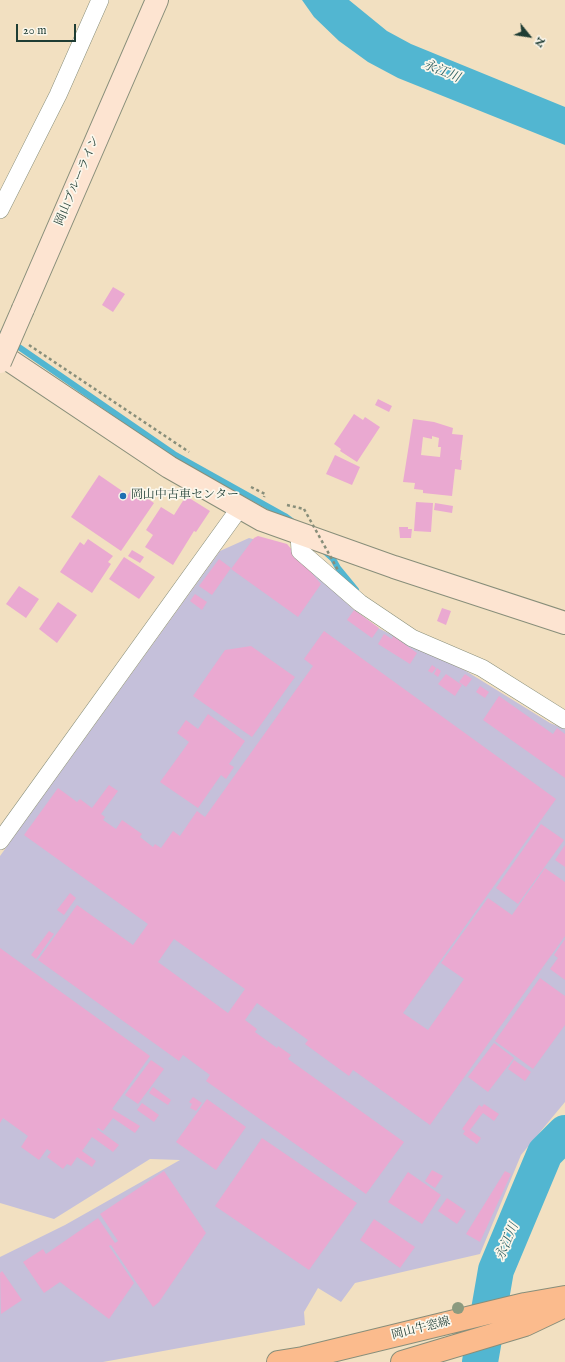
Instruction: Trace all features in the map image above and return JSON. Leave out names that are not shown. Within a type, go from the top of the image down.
[{"type":"main road","name":"岡山牛窓線","points":[[278,1362],[303,1358],[525,1304],[565,1297]]},
{"type":"main road","name":"岡山牛窓線","points":[[402,1362],[525,1325],[565,1306]]},
{"type":"street","points":[[0,210],[58,95],[100,0]]},
{"type":"street","name":"岡山ブルーライン","points":[[0,362],[156,0]]},
{"type":"street","points":[[0,354],[169,467],[262,520],[565,623]]},
{"type":"street","points":[[0,841],[239,508]]},
{"type":"street","points":[[300,534],[300,551],[360,603],[412,638],[482,668],[565,720]]},
{"type":"path","points":[[26,343],[192,454]]},
{"type":"path","points":[[248,486],[266,494]]},
{"type":"path","points":[[304,509],[339,572]]},
{"type":"shaded area","points":[[249,538],[287,548],[352,608],[380,629],[466,671],[550,723],[565,729],[565,1102],[521,1155],[480,1254],[355,1283],[341,1302],[318,1288],[304,1312],[305,1325],[103,1362],[0,1362],[0,1257],[65,1225],[180,1160],[150,1159],[54,1219],[0,1203],[0,856],[220,551]]},
{"type":"water","points":[[302,0],[349,0],[387,31],[411,44],[565,107],[565,145],[398,78],[368,62],[339,41],[314,17]]},
{"type":"water","points":[[565,1129],[565,1140],[553,1141]]},
{"type":"building","points":[[113,287],[125,294],[113,312],[102,305]]},
{"type":"building","points":[[378,399],[392,406],[389,412],[375,405]]},
{"type":"building","points":[[354,414],[363,420],[365,417],[380,427],[357,462],[340,451],[341,449],[334,444]]},
{"type":"building","points":[[413,419],[434,422],[453,428],[452,434],[463,435],[460,460],[462,460],[461,470],[455,469],[452,496],[423,493],[423,490],[414,489],[415,483],[403,482]],"holes":[[[432,436],[439,438],[438,447],[441,447],[440,457],[421,455],[423,437],[432,439]]]},
{"type":"building","points":[[335,455],[360,467],[352,485],[326,474]]},
{"type":"building","points":[[99,475],[128,495],[132,488],[154,503],[121,551],[71,517]]},
{"type":"building","points":[[186,496],[210,511],[196,532],[194,531],[173,565],[145,547],[153,535],[146,530],[161,507],[174,515]]},
{"type":"building","points":[[416,502],[433,503],[431,532],[414,531]]},
{"type":"building","points":[[435,503],[453,506],[452,513],[434,510]]},
{"type":"building","points":[[399,527],[408,527],[408,529],[412,529],[411,538],[400,538]]},
{"type":"building","points":[[258,536],[287,544],[321,584],[298,617],[231,569],[254,538]]},
{"type":"building","points":[[88,539],[113,556],[108,562],[111,564],[92,593],[60,572],[80,542],[84,545]]},
{"type":"building","points":[[132,550],[144,557],[140,563],[128,556]]},
{"type":"building","points":[[124,557],[155,577],[139,599],[109,579]]},
{"type":"building","points":[[219,559],[231,568],[212,595],[199,586]]},
{"type":"building","points":[[19,586],[39,599],[26,618],[6,604]]},
{"type":"building","points":[[195,594],[207,602],[202,610],[190,601]]},
{"type":"building","points":[[58,602],[77,615],[57,643],[39,629]]},
{"type":"building","points":[[442,608],[451,611],[446,625],[437,621]]},
{"type":"building","points":[[354,610],[379,628],[372,638],[347,620]]},
{"type":"building","points":[[324,631],[556,799],[403,1013],[428,1030],[464,979],[441,963],[488,898],[512,915],[545,868],[565,882],[565,936],[430,1125],[353,1070],[349,1076],[305,1044],[308,1040],[257,1003],[245,1020],[257,1029],[255,1032],[277,1048],[278,1046],[291,1055],[288,1059],[404,1142],[366,1194],[206,1081],[210,1075],[183,1055],[179,1061],[38,960],[77,905],[133,945],[148,924],[24,835],[58,788],[77,802],[80,799],[92,808],[109,785],[118,791],[101,814],[105,817],[103,820],[116,829],[122,820],[142,834],[140,837],[153,847],[155,844],[161,848],[173,831],[180,836],[197,811],[205,817],[313,666],[304,659]],"holes":[[[174,939],[245,989],[228,1013],[158,962]]]},
{"type":"building","points":[[384,634],[392,639],[393,636],[417,653],[410,664],[378,644]]},
{"type":"building","points":[[251,646],[295,677],[252,737],[193,696],[225,650]]},
{"type":"building","points":[[432,665],[436,668],[432,673],[428,671]]},
{"type":"building","points":[[437,668],[441,671],[438,677],[434,674]]},
{"type":"building","points":[[446,674],[462,685],[455,696],[438,684]]},
{"type":"building","points":[[465,674],[472,679],[466,687],[459,682]]},
{"type":"building","points":[[480,686],[489,692],[485,698],[476,692]]},
{"type":"building","points":[[499,696],[553,734],[557,728],[565,734],[565,778],[483,720]]},
{"type":"building","points":[[208,714],[245,741],[229,764],[234,767],[226,779],[221,775],[198,808],[160,782],[189,742],[177,733],[186,720],[198,729]]},
{"type":"building","points":[[541,824],[564,840],[518,904],[496,888]]},
{"type":"building","points":[[565,845],[565,867],[555,860]]},
{"type":"building","points":[[70,893],[76,898],[64,915],[57,910]]},
{"type":"building","points":[[49,931],[54,934],[36,959],[31,955]]},
{"type":"building","points":[[565,939],[565,980],[550,969],[558,958],[554,955]]},
{"type":"building","points":[[0,948],[150,1056],[112,1109],[140,1126],[135,1133],[113,1118],[103,1131],[98,1128],[97,1129],[119,1145],[113,1152],[92,1137],[82,1151],[96,1161],[92,1167],[77,1157],[71,1166],[67,1164],[63,1169],[47,1157],[51,1152],[47,1149],[39,1160],[21,1147],[28,1136],[3,1118],[0,1123]]},
{"type":"building","points":[[540,978],[565,996],[565,1025],[533,1069],[495,1041]]},
{"type":"building","points":[[494,1043],[514,1058],[488,1092],[468,1077]]},
{"type":"building","points":[[151,1060],[164,1069],[138,1104],[125,1095]]},
{"type":"building","points":[[514,1060],[531,1072],[525,1081],[508,1069]]},
{"type":"building","points":[[153,1087],[171,1100],[168,1105],[149,1093]]},
{"type":"building","points":[[193,1097],[202,1103],[196,1111],[190,1108],[192,1104],[189,1102]]},
{"type":"building","points":[[207,1099],[246,1127],[216,1170],[176,1142]]},
{"type":"building","points":[[142,1103],[159,1115],[154,1122],[137,1110]]},
{"type":"building","points":[[484,1104],[499,1114],[494,1121],[483,1113],[470,1130],[481,1138],[477,1144],[463,1134],[465,1131],[462,1129],[479,1105],[482,1107]]},
{"type":"building","points":[[262,1138],[357,1203],[309,1270],[215,1206]]},
{"type":"building","points":[[432,1170],[443,1176],[435,1188],[425,1181]]},
{"type":"building","points":[[164,1171],[206,1233],[159,1302],[153,1307],[111,1245],[109,1246],[134,1283],[109,1319],[60,1282],[44,1293],[23,1262],[43,1249],[46,1254],[98,1218],[115,1243],[118,1241],[100,1214]]},
{"type":"building","points":[[505,1171],[511,1174],[480,1242],[466,1234]]},
{"type":"building","points":[[408,1172],[441,1195],[422,1224],[388,1202]]},
{"type":"building","points":[[447,1198],[466,1211],[457,1224],[438,1211]]},
{"type":"building","points":[[374,1219],[415,1247],[400,1268],[360,1240]]},
{"type":"building","points":[[2,1271],[22,1300],[1,1314],[0,1273]]},
{"type":"waterway","points":[[0,334],[174,454],[285,516],[293,522]]},
{"type":"waterway","points":[[323,550],[333,559],[338,568],[356,590]]},
{"type":"waterway","name":"永江川","points":[[480,1362],[496,1270],[545,1153],[565,1133]]},
{"type":"place","name":"岡山中古車センター","points":[[123,496]]}]
